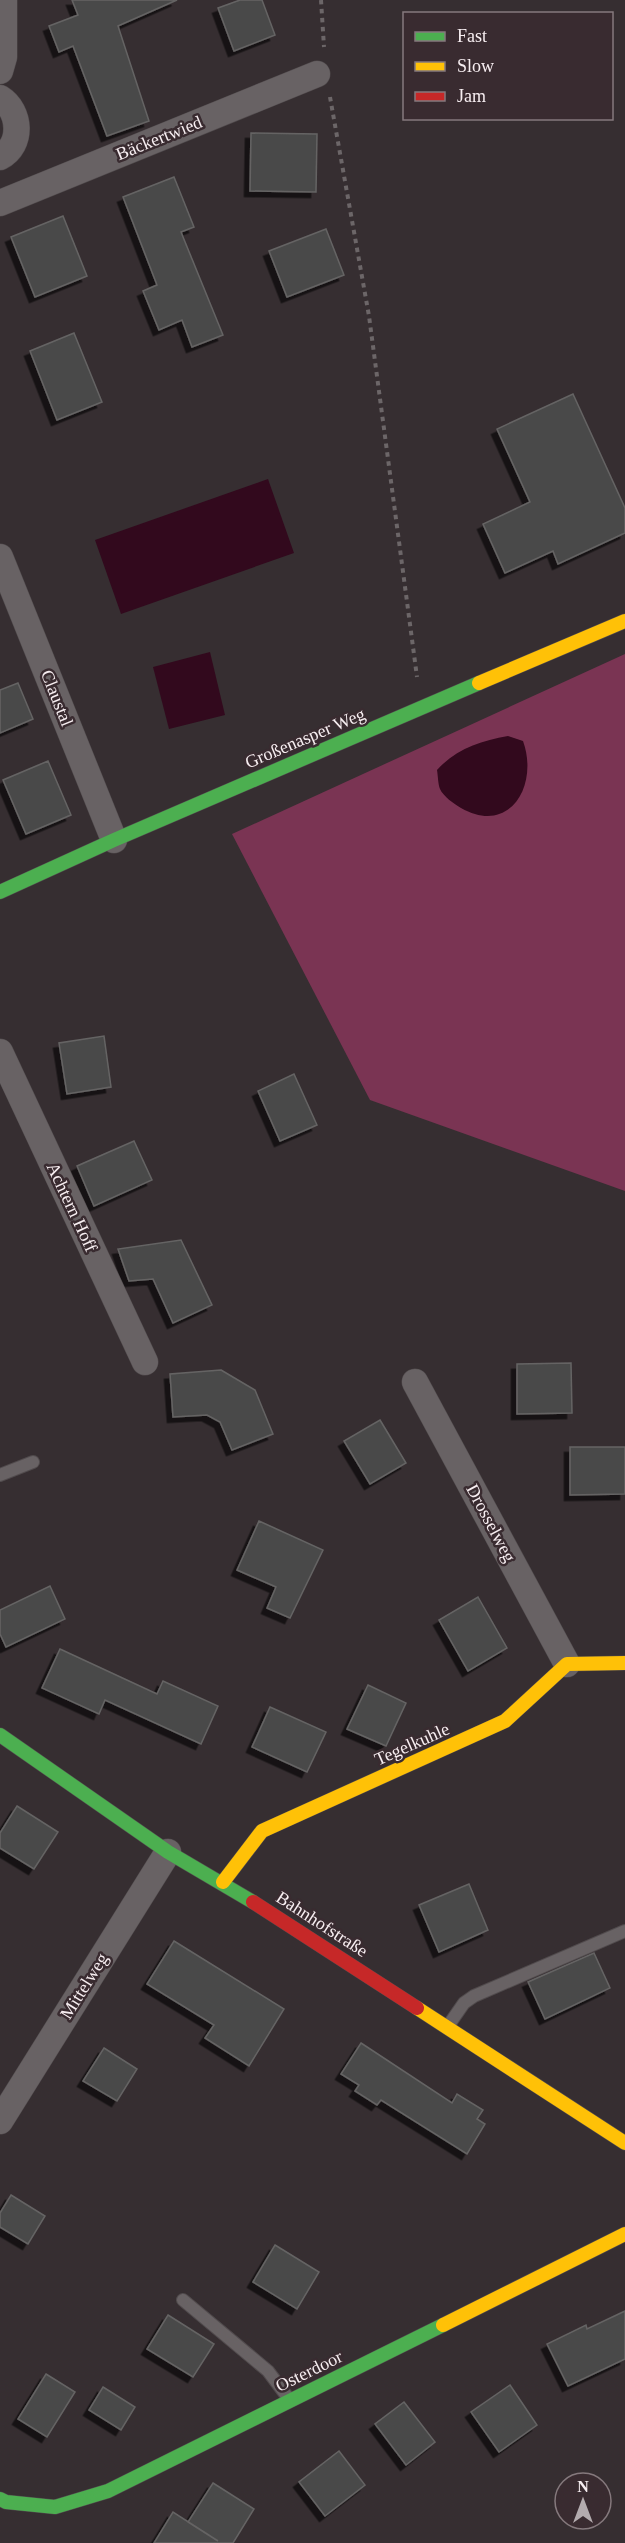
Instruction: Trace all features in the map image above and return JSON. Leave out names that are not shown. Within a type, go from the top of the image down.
[{"type":"street","points":[[0,71],[4,57],[4,0]]},
{"type":"street","name":"Bäckertwied","points":[[0,202],[321,70]]},
{"type":"street","points":[[0,98],[11,109],[17,128],[11,149],[0,157]]},
{"type":"street","name":"Claustal","points":[[2,570],[114,840]]},
{"type":"street","name":"Großenasper Weg","points":[[0,892],[114,840],[625,621]]},
{"type":"street","name":"Achtern Hoff","points":[[0,1052],[145,1362]]},
{"type":"street","name":"Drosselweg","points":[[416,1382],[567,1664]]},
{"type":"street","points":[[567,1664],[625,1663]]},
{"type":"street","name":"Tegelkuhle","points":[[223,1882],[262,1831],[505,1721],[567,1664]]},
{"type":"street","name":"Bahnhofstraße","points":[[0,1735],[168,1852],[223,1882],[625,2144]]},
{"type":"street","name":"Mittelweg","points":[[0,2121],[168,1852]]},
{"type":"street","name":"Osterdoor","points":[[0,2499],[6,2502],[55,2507],[108,2491],[625,2234]]},
{"type":"lane","points":[[0,1475],[33,1462]]},
{"type":"lane","points":[[447,2027],[464,2003],[474,1996],[625,1931]]},
{"type":"lane","points":[[183,2300],[268,2371],[290,2401]]},
{"type":"path","points":[[321,0],[321,70],[369,316],[421,708]]},
{"type":"shaded area","points":[[268,479],[294,553],[121,614],[95,540]]},
{"type":"shaded area","points":[[210,652],[225,715],[169,729],[153,667]]},
{"type":"shaded area","points":[[625,654],[625,1191],[370,1100],[232,834]]},
{"type":"shaded area","points":[[508,736],[523,741],[527,758],[527,774],[516,802],[506,811],[494,816],[478,815],[461,808],[441,792],[437,770],[444,763],[469,747]]},
{"type":"building","points":[[72,0],[177,0],[118,26],[149,121],[107,136],[73,46],[59,52],[49,26],[78,15]]},
{"type":"building","points":[[240,0],[262,0],[275,35],[234,51],[218,8]]},
{"type":"building","points":[[251,133],[317,134],[316,192],[250,191]]},
{"type":"building","points":[[174,177],[194,227],[181,232],[223,335],[192,347],[182,320],[159,330],[143,291],[157,285],[123,197]]},
{"type":"building","points":[[63,216],[87,276],[35,297],[11,237]]},
{"type":"building","points":[[326,229],[344,275],[287,297],[269,251]]},
{"type":"building","points":[[74,333],[102,402],[57,420],[30,351]]},
{"type":"building","points":[[573,394],[625,508],[625,533],[558,564],[553,551],[505,573],[483,524],[530,502],[497,429]]},
{"type":"building","points":[[18,683],[33,719],[0,733],[0,690]]},
{"type":"building","points":[[48,761],[71,815],[26,834],[3,780]]},
{"type":"building","points":[[104,1036],[111,1087],[67,1094],[59,1043]]},
{"type":"building","points":[[294,1074],[317,1125],[280,1141],[258,1091]]},
{"type":"building","points":[[134,1141],[152,1180],[94,1206],[77,1166]]},
{"type":"building","points":[[181,1240],[212,1305],[173,1323],[153,1279],[129,1281],[118,1249]]},
{"type":"building","points":[[571,1363],[572,1413],[517,1414],[517,1364]]},
{"type":"building","points":[[221,1370],[255,1390],[273,1434],[232,1450],[220,1422],[207,1415],[173,1417],[170,1374]]},
{"type":"building","points":[[380,1420],[406,1463],[370,1484],[344,1441]]},
{"type":"building","points":[[570,1447],[625,1447],[625,1494],[570,1495]]},
{"type":"building","points":[[259,1521],[323,1550],[290,1618],[267,1608],[276,1587],[237,1570]]},
{"type":"building","points":[[50,1586],[65,1619],[6,1647],[0,1634],[0,1610]]},
{"type":"building","points":[[478,1597],[507,1648],[468,1671],[439,1620]]},
{"type":"building","points":[[60,1649],[157,1694],[163,1681],[218,1706],[201,1744],[105,1700],[99,1714],[42,1688]]},
{"type":"building","points":[[368,1685],[406,1703],[386,1746],[347,1729]]},
{"type":"building","points":[[270,1707],[326,1732],[307,1772],[252,1747]]},
{"type":"building","points":[[17,1806],[58,1832],[34,1869],[0,1848],[0,1833]]},
{"type":"building","points":[[469,1884],[488,1930],[439,1952],[419,1905]]},
{"type":"building","points":[[174,1941],[284,2009],[249,2066],[205,2038],[214,2025],[147,1984]]},
{"type":"building","points":[[594,1953],[610,1988],[545,2019],[528,1982]]},
{"type":"building","points":[[361,2043],[452,2103],[457,2094],[483,2110],[477,2119],[485,2124],[467,2154],[381,2100],[377,2105],[355,2091],[359,2085],[341,2074]]},
{"type":"building","points":[[104,2048],[137,2069],[117,2101],[83,2081]]},
{"type":"building","points":[[11,2195],[45,2216],[28,2244],[0,2227],[0,2213]]},
{"type":"building","points":[[275,2245],[319,2272],[297,2309],[253,2282]]},
{"type":"building","points":[[625,2311],[625,2359],[568,2386],[547,2344],[586,2325],[587,2329]]},
{"type":"building","points":[[168,2315],[214,2344],[193,2377],[147,2349]]},
{"type":"building","points":[[46,2374],[75,2392],[47,2437],[18,2419]]},
{"type":"building","points":[[510,2385],[537,2425],[499,2452],[471,2412]]},
{"type":"building","points":[[103,2387],[135,2407],[121,2430],[89,2410]]},
{"type":"building","points":[[404,2402],[435,2442],[406,2465],[375,2424]]},
{"type":"building","points":[[339,2451],[365,2485],[325,2516],[299,2482]]},
{"type":"building","points":[[213,2483],[254,2509],[233,2543],[154,2543],[173,2512],[188,2522]]},
{"type":"traffic: fast","points":[[0,892],[114,840],[479,683]]},
{"type":"traffic: fast","points":[[0,1735],[168,1852],[253,1902]]},
{"type":"traffic: fast","points":[[0,2499],[6,2502],[55,2507],[108,2491],[443,2325]]},
{"type":"traffic: slow","points":[[479,683],[625,621]]},
{"type":"traffic: slow","points":[[223,1882],[262,1831],[505,1721],[567,1664],[625,1663]]},
{"type":"traffic: slow","points":[[417,2008],[625,2143]]},
{"type":"traffic: slow","points":[[443,2325],[625,2234]]},
{"type":"traffic: jam","points":[[253,1902],[417,2008]]}]
